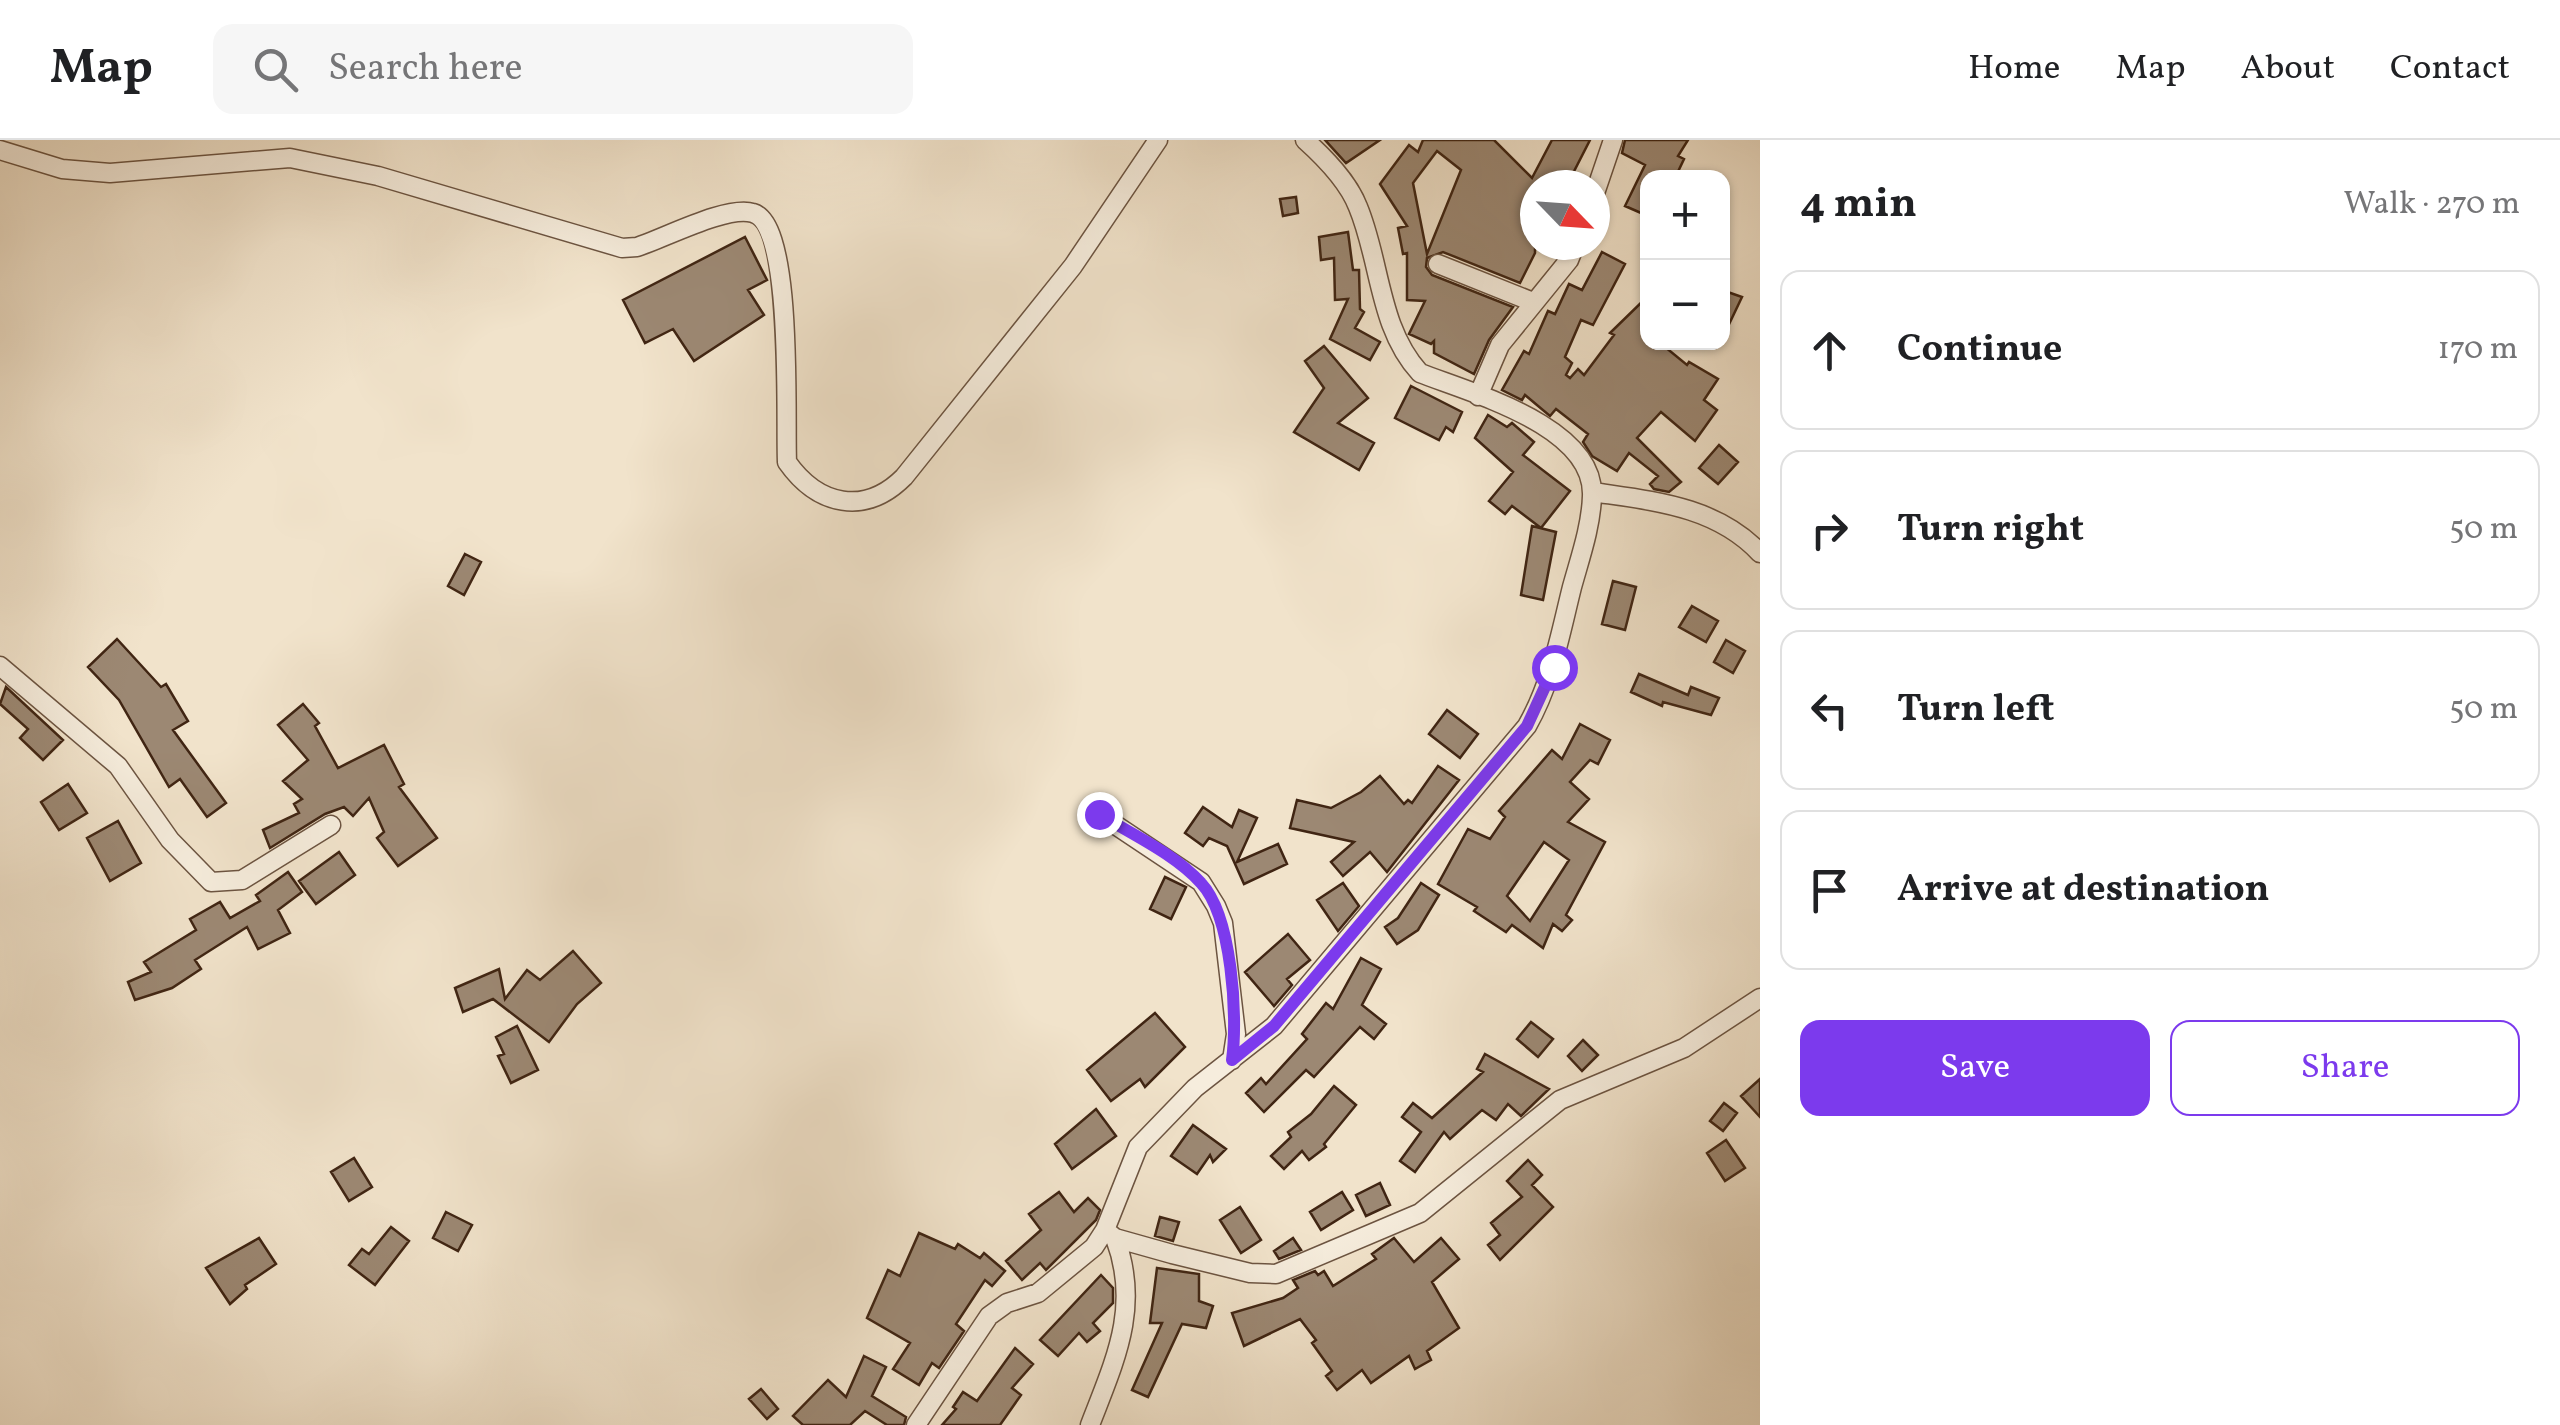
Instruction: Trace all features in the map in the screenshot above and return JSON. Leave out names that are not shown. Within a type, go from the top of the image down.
[{"type":"street","points":[[0,150],[62,169],[110,173],[290,158],[378,176],[622,248],[638,247],[737,212],[760,215],[770,224],[781,258],[787,462],[820,493],[840,504],[858,505],[889,492],[904,477],[1073,266],[1158,140]]},
{"type":"street","points":[[916,1425],[989,1316],[1007,1303],[1038,1293],[1110,1234],[1138,1147],[1171,1110],[1274,1026],[1527,726],[1554,667],[1593,492],[1577,455],[1563,438],[1478,396],[1420,373],[1398,345],[1358,206],[1345,184],[1305,140]]},
{"type":"street","points":[[1603,170],[1613,140]]},
{"type":"street","points":[[1478,396],[1493,354],[1564,260]]},
{"type":"street","points":[[1438,264],[1533,302]]},
{"type":"street","points":[[1593,492],[1665,502],[1703,514],[1722,523],[1760,553]]},
{"type":"street","points":[[0,666],[118,766],[170,840],[211,882],[229,884],[242,880],[331,824]]},
{"type":"street","points":[[1099,814],[1201,882],[1216,906],[1223,923],[1236,1034],[1232,1060]]},
{"type":"street","points":[[1110,1234],[1250,1273],[1276,1274],[1420,1213],[1560,1100],[1684,1048],[1760,998]]},
{"type":"street","points":[[1090,1425],[1128,1312],[1126,1267],[1110,1234]]},
{"type":"building","points":[[1325,140],[1380,140],[1346,163]]},
{"type":"building","points":[[1423,140],[1494,140],[1524,170],[1520,170],[1520,260],[1532,260],[1520,283],[1443,252],[1427,258],[1426,267],[1432,275],[1513,307],[1489,340],[1474,374],[1434,353],[1434,341],[1431,344],[1409,334],[1425,301],[1407,300],[1407,253],[1403,254],[1398,228],[1407,226],[1380,184],[1409,145],[1418,152]],"holes":[[[1437,151],[1461,170],[1427,254],[1413,183]]]},
{"type":"building","points":[[1552,140],[1590,140],[1575,170],[1536,170]]},
{"type":"building","points":[[1625,140],[1688,140],[1678,156],[1684,159],[1679,170],[1643,170],[1645,165],[1622,153]]},
{"type":"building","points":[[1640,175],[1640,213],[1625,206]]},
{"type":"building","points":[[1296,197],[1298,213],[1283,216],[1280,199]]},
{"type":"building","points":[[1348,232],[1353,270],[1359,270],[1360,309],[1364,312],[1355,328],[1380,342],[1370,360],[1330,339],[1348,299],[1335,300],[1334,258],[1321,260],[1319,237]]},
{"type":"building","points":[[745,237],[767,280],[748,290],[764,315],[694,361],[673,329],[645,343],[623,300]]},
{"type":"building","points":[[1610,256],[1625,264],[1593,325],[1581,320],[1565,357],[1572,363],[1566,375],[1570,378],[1578,369],[1584,375],[1614,335],[1610,333],[1640,304],[1640,350],[1669,350],[1687,365],[1689,362],[1718,379],[1704,400],[1717,410],[1695,441],[1661,412],[1637,438],[1681,482],[1669,492],[1654,489],[1650,484],[1658,476],[1629,453],[1617,471],[1592,456],[1583,442],[1588,434],[1556,409],[1550,416],[1525,395],[1522,400],[1502,390],[1524,351],[1529,354],[1548,311],[1555,314],[1569,284],[1582,290],[1598,260],[1610,260]]},
{"type":"building","points":[[1730,293],[1742,297],[1730,322]]},
{"type":"building","points":[[1324,346],[1368,398],[1338,423],[1374,443],[1359,470],[1294,432],[1324,388],[1305,361]]},
{"type":"building","points":[[1411,386],[1462,412],[1453,432],[1446,427],[1439,440],[1395,418]]},
{"type":"building","points":[[1488,415],[1507,427],[1512,423],[1534,442],[1523,455],[1570,491],[1541,528],[1512,506],[1505,514],[1489,501],[1513,472],[1475,438]]},
{"type":"building","points":[[1719,445],[1738,462],[1718,484],[1699,468]]},
{"type":"building","points":[[1532,526],[1556,532],[1543,600],[1521,595]]},
{"type":"building","points":[[465,554],[481,562],[464,595],[448,586]]},
{"type":"building","points":[[1613,581],[1636,587],[1625,630],[1602,624]]},
{"type":"building","points":[[1692,606],[1718,621],[1706,642],[1679,627]]},
{"type":"building","points":[[117,639],[161,687],[166,684],[188,721],[173,730],[226,803],[207,817],[180,779],[169,787],[119,700],[88,667]]},
{"type":"building","points":[[1726,640],[1745,651],[1733,673],[1714,662]]},
{"type":"building","points":[[1639,674],[1688,695],[1691,687],[1719,698],[1711,715],[1663,702],[1662,706],[1631,692]]},
{"type":"building","points":[[6,687],[63,740],[43,760],[20,738],[28,729],[0,704]]},
{"type":"building","points":[[303,704],[319,723],[315,726],[338,768],[384,745],[404,784],[399,787],[437,838],[398,866],[377,838],[384,832],[369,798],[353,816],[344,807],[325,814],[270,848],[263,830],[299,813],[294,804],[302,799],[283,781],[308,760],[278,725]]},
{"type":"building","points":[[1447,710],[1478,734],[1460,758],[1429,734]]},
{"type":"building","points":[[1580,724],[1610,740],[1598,764],[1590,760],[1570,782],[1589,799],[1568,822],[1605,842],[1566,915],[1572,920],[1562,931],[1553,924],[1543,948],[1512,925],[1506,932],[1474,911],[1477,907],[1438,884],[1468,829],[1490,839],[1505,817],[1499,811],[1552,750],[1562,759]],"holes":[[[1544,842],[1569,860],[1530,921],[1507,896]]]},
{"type":"building","points":[[1438,766],[1459,780],[1387,872],[1370,852],[1343,876],[1331,862],[1354,842],[1290,828],[1297,800],[1331,808],[1361,792],[1380,776],[1404,804],[1408,800],[1412,803]]},
{"type":"building","points":[[68,784],[87,813],[59,830],[41,802]]},
{"type":"building","points":[[1203,807],[1232,827],[1239,810],[1257,818],[1237,862],[1278,844],[1287,864],[1244,884],[1227,846],[1209,838],[1203,846],[1185,833]]},
{"type":"building","points":[[118,821],[141,863],[110,881],[87,838]]},
{"type":"building","points":[[339,852],[355,875],[316,904],[299,881]]},
{"type":"building","points":[[288,872],[302,892],[278,910],[290,933],[258,949],[247,927],[195,960],[201,969],[172,988],[135,1000],[128,982],[151,972],[144,962],[196,930],[190,919],[220,902],[230,918],[260,901],[256,895]]},
{"type":"building","points":[[1165,877],[1186,887],[1171,919],[1150,909]]},
{"type":"building","points":[[1343,883],[1359,906],[1338,931],[1317,900]]},
{"type":"building","points":[[1421,883],[1439,895],[1418,930],[1397,944],[1385,927],[1398,918]]},
{"type":"building","points":[[1288,934],[1310,960],[1287,979],[1292,985],[1274,1006],[1245,972]]},
{"type":"building","points":[[573,951],[601,983],[577,1004],[549,1042],[493,999],[463,1012],[455,988],[499,969],[505,999],[527,970],[540,980]]},
{"type":"building","points":[[1361,958],[1381,969],[1362,1005],[1386,1024],[1374,1039],[1360,1027],[1314,1077],[1306,1070],[1264,1112],[1246,1093],[1261,1078],[1266,1084],[1307,1039],[1302,1034],[1326,1003],[1333,1009]]},
{"type":"building","points":[[1155,1013],[1185,1047],[1145,1087],[1140,1079],[1111,1101],[1087,1070]]},
{"type":"building","points":[[1531,1022],[1553,1039],[1538,1057],[1517,1039]]},
{"type":"building","points":[[517,1026],[538,1070],[511,1083],[498,1056],[504,1054],[496,1037]]},
{"type":"building","points":[[1583,1040],[1598,1055],[1582,1071],[1568,1056]]},
{"type":"building","points":[[1485,1054],[1549,1089],[1521,1116],[1508,1104],[1496,1120],[1482,1110],[1450,1139],[1444,1132],[1415,1172],[1400,1161],[1421,1132],[1402,1117],[1413,1103],[1432,1118],[1483,1072],[1477,1069]]},
{"type":"building","points":[[1760,1079],[1760,1117],[1741,1096]]},
{"type":"building","points":[[1334,1086],[1356,1105],[1324,1144],[1326,1147],[1309,1160],[1302,1151],[1284,1169],[1271,1156],[1291,1137],[1288,1132],[1311,1114]]},
{"type":"building","points":[[1724,1103],[1737,1113],[1723,1131],[1710,1121]]},
{"type":"building","points":[[1096,1109],[1116,1136],[1072,1169],[1055,1144]]},
{"type":"building","points":[[1193,1125],[1226,1149],[1213,1162],[1210,1155],[1197,1174],[1171,1156]]},
{"type":"building","points":[[1726,1140],[1745,1168],[1725,1181],[1707,1153]]},
{"type":"building","points":[[354,1158],[372,1187],[349,1201],[331,1172]]},
{"type":"building","points":[[1528,1160],[1542,1175],[1532,1185],[1553,1207],[1500,1260],[1488,1245],[1500,1235],[1491,1223],[1522,1197],[1507,1181]]},
{"type":"building","points":[[1380,1183],[1390,1205],[1366,1216],[1356,1195]]},
{"type":"building","points":[[1059,1192],[1074,1212],[1088,1198],[1100,1210],[1096,1220],[1046,1270],[1040,1263],[1022,1280],[1006,1261],[1041,1230],[1029,1214]]},
{"type":"building","points":[[1342,1192],[1353,1210],[1321,1230],[1310,1212]]},
{"type":"building","points":[[1240,1207],[1261,1240],[1241,1253],[1220,1220]]},
{"type":"building","points":[[446,1212],[472,1225],[458,1251],[433,1238]]},
{"type":"building","points":[[1160,1217],[1179,1222],[1173,1241],[1155,1236]]},
{"type":"building","points":[[391,1227],[409,1241],[375,1285],[349,1265],[362,1249],[369,1254]]},
{"type":"building","points":[[919,1233],[955,1249],[958,1244],[980,1258],[984,1253],[1005,1271],[992,1286],[985,1280],[956,1324],[964,1331],[939,1368],[932,1363],[919,1385],[893,1369],[910,1343],[867,1318],[888,1270],[900,1276]]},
{"type":"building","points":[[259,1238],[276,1264],[245,1285],[247,1289],[230,1304],[206,1268]]},
{"type":"building","points":[[1293,1238],[1301,1250],[1279,1259],[1274,1251]]},
{"type":"building","points":[[1394,1238],[1414,1262],[1441,1238],[1459,1259],[1432,1282],[1459,1328],[1427,1351],[1431,1360],[1415,1369],[1409,1356],[1371,1383],[1362,1370],[1337,1390],[1326,1376],[1332,1371],[1312,1343],[1316,1340],[1300,1319],[1244,1346],[1232,1313],[1283,1298],[1298,1288],[1293,1280],[1315,1271],[1318,1275],[1324,1271],[1333,1286],[1376,1259],[1372,1254]]},
{"type":"building","points":[[1157,1268],[1199,1274],[1199,1301],[1213,1306],[1206,1328],[1182,1324],[1148,1397],[1132,1390],[1162,1323],[1150,1323]]},
{"type":"building","points":[[1101,1275],[1113,1288],[1113,1303],[1093,1323],[1100,1331],[1087,1342],[1079,1333],[1058,1356],[1040,1340]]},
{"type":"building","points":[[1015,1348],[1033,1364],[1012,1388],[1021,1395],[1000,1425],[942,1425],[956,1409],[953,1407],[963,1392],[977,1401]]},
{"type":"building","points":[[864,1356],[886,1367],[872,1396],[906,1417],[904,1425],[887,1425],[865,1411],[850,1425],[803,1425],[793,1416],[828,1380],[846,1397]]},
{"type":"building","points":[[761,1389],[778,1409],[767,1419],[749,1399]]},
{"type":"route","points":[[1099,814],[1201,882],[1216,906],[1223,923],[1236,1034],[1232,1060],[1274,1026],[1527,726],[1554,667]]}]
